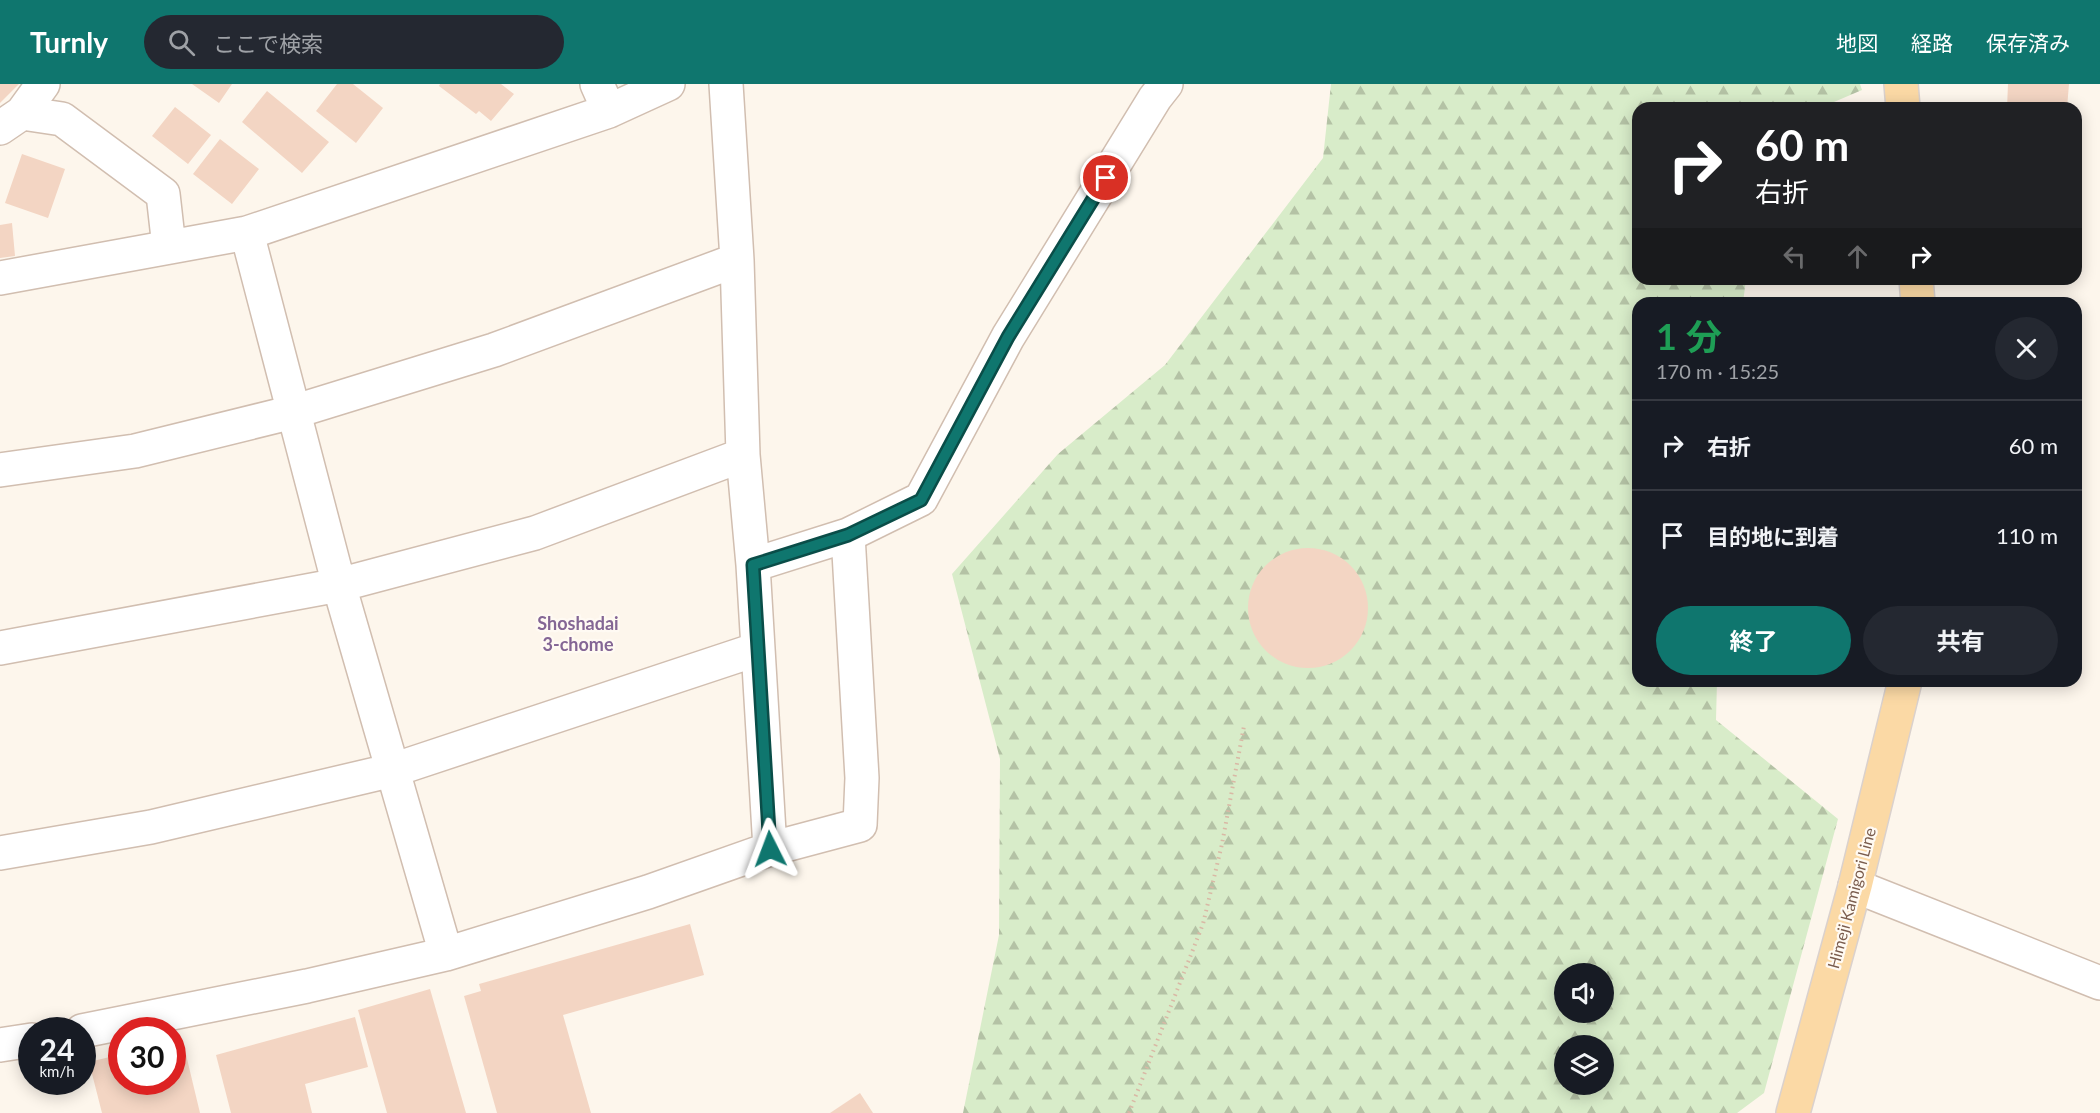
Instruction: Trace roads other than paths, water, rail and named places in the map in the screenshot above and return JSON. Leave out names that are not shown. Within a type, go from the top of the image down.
[{"type":"main road","points":[[1901,84],[1902,102]]},
{"type":"main road","name":"Himeji Kamigori Line","points":[[1793,1113],[1856,886],[1904,687]]},
{"type":"street","points":[[11,120],[43,84]]},
{"type":"street","points":[[0,278],[247,233],[603,98],[668,84]]},
{"type":"street","points":[[726,84],[737,260],[743,455],[759,649],[770,849]]},
{"type":"street","points":[[753,565],[848,535],[921,500],[1008,337],[1155,98],[1166,84]]},
{"type":"street","points":[[11,120],[62,119],[163,194],[170,247]]},
{"type":"street","points":[[247,233],[339,585],[446,954]]},
{"type":"street","points":[[0,470],[135,451],[293,412],[494,350],[737,260]]},
{"type":"street","points":[[0,648],[339,585],[535,533],[743,455]]},
{"type":"street","points":[[96,1028],[307,986],[446,954],[648,892],[770,849],[860,825],[862,778],[848,535]]},
{"type":"street","points":[[0,853],[151,827],[393,770],[759,649]]},
{"type":"street","points":[[1856,886],[2100,983]]},
{"type":"street","points":[[0,1045],[18,1042]]},
{"type":"district","name":"Shoshadai 3-chome","points":[[578,633]]}]
